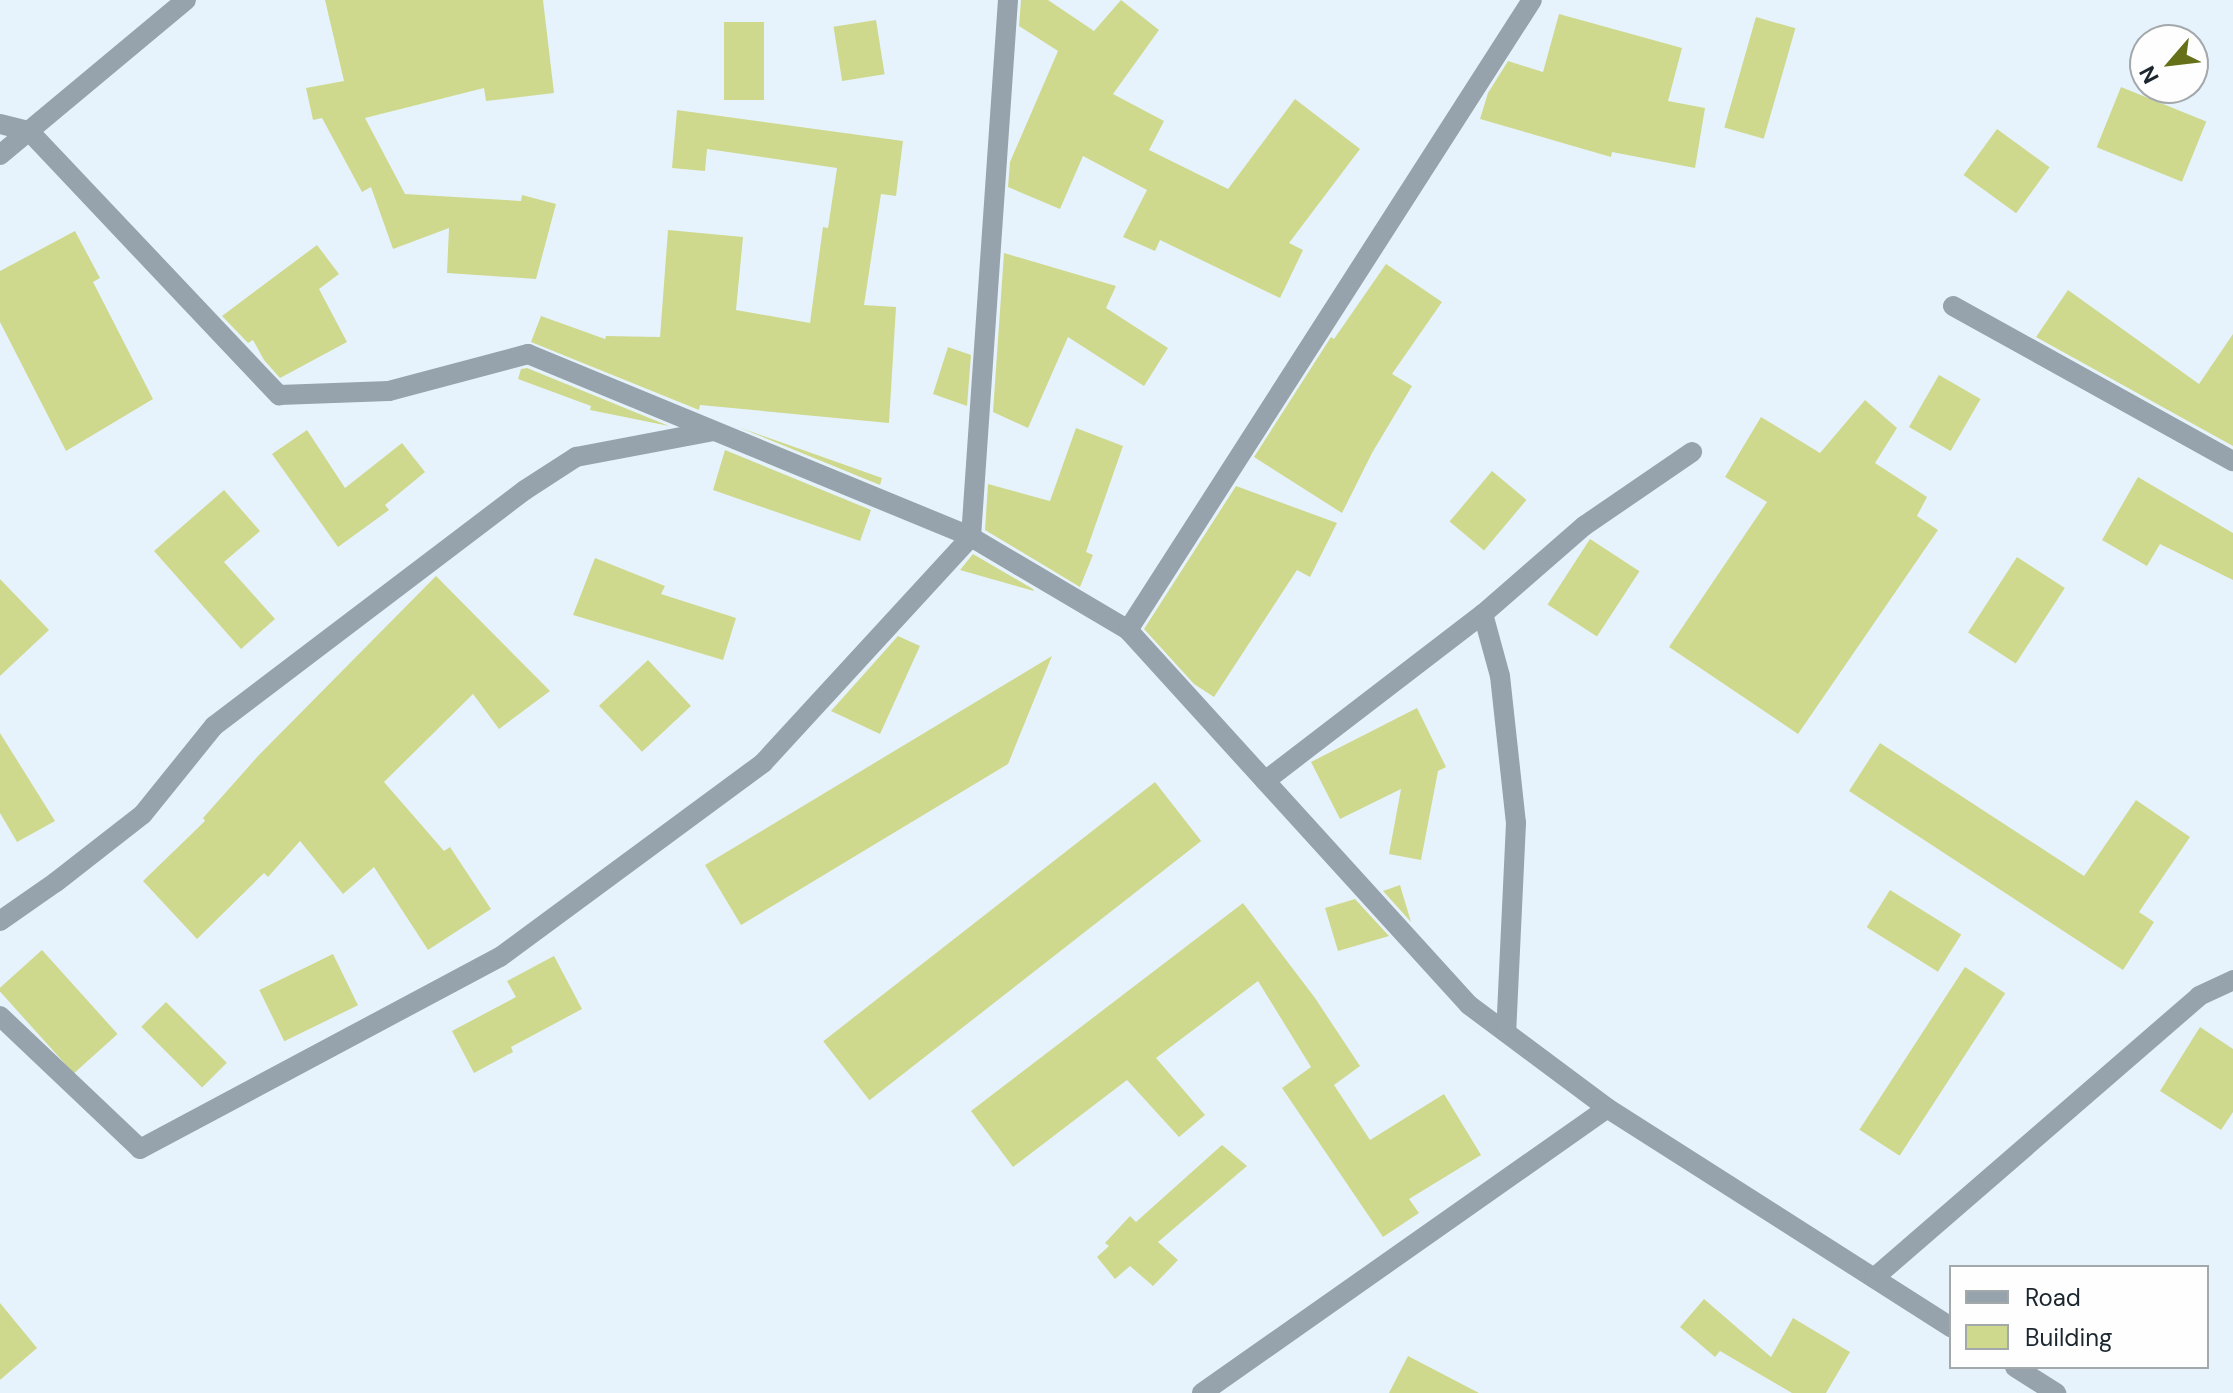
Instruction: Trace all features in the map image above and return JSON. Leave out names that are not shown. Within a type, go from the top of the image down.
[{"type":"street","points":[[0,155],[186,0]]},
{"type":"street","points":[[0,1016],[140,1149],[513,948],[763,763],[971,537],[1008,0]]},
{"type":"street","points":[[1128,630],[1532,0]]},
{"type":"street","points":[[0,124],[29,131],[279,395],[389,391],[528,354],[971,537],[1128,630],[1469,1005],[1607,1108],[1949,1326]]},
{"type":"street","points":[[1953,306],[2233,461]]},
{"type":"street","points":[[0,921],[143,814],[214,726],[525,490],[576,457],[713,431]]},
{"type":"street","points":[[1265,781],[1483,614],[1584,526],[1692,452]]},
{"type":"street","points":[[1483,614],[1500,676],[1516,823],[1506,1032]]},
{"type":"street","points":[[1874,1278],[2199,996],[2233,980]]},
{"type":"street","points":[[1216,1390],[1607,1108]]},
{"type":"street","points":[[2018,1369],[2056,1393]]},
{"type":"building","points":[[325,0],[543,0],[554,93],[486,101],[484,88],[365,118],[405,194],[521,201],[522,195],[556,204],[536,279],[447,273],[449,228],[393,249],[371,187],[362,192],[322,118],[313,120],[306,88],[344,81]]},
{"type":"building","points":[[1021,0],[1048,0],[1094,31],[1121,0],[1159,30],[1113,94],[1164,121],[1149,150],[1228,189],[1295,99],[1360,149],[1289,243],[1303,250],[1280,298],[1160,240],[1155,251],[1123,237],[1147,190],[1083,156],[1060,209],[1008,187],[1010,162],[1058,51],[1019,26]]},
{"type":"building","points":[[1559,14],[1682,48],[1668,101],[1705,108],[1695,168],[1612,152],[1611,157],[1480,119],[1488,93],[1508,61],[1543,72]]},
{"type":"building","points":[[1756,17],[1795,28],[1764,139],[1724,128]]},
{"type":"building","points":[[876,20],[885,74],[842,81],[834,27]]},
{"type":"building","points":[[724,22],[764,22],[764,100],[724,100]]},
{"type":"building","points":[[2121,87],[2129,90],[2129,104],[2163,104],[2206,121],[2182,182],[2097,147]]},
{"type":"building","points":[[677,110],[903,141],[896,196],[881,194],[864,305],[896,307],[889,423],[700,405],[699,410],[531,342],[541,316],[605,339],[606,336],[660,337],[668,230],[743,237],[736,310],[810,323],[823,227],[828,228],[837,168],[707,149],[705,171],[672,168]]},
{"type":"building","points":[[1997,129],[2050,167],[2016,213],[1963,175]]},
{"type":"building","points":[[75,231],[100,278],[93,282],[153,399],[66,451],[0,322],[0,271]]},
{"type":"building","points":[[317,245],[339,274],[319,289],[347,342],[280,378],[264,360],[253,340],[248,343],[222,316]]},
{"type":"building","points":[[1004,253],[1116,286],[1106,308],[1168,348],[1144,386],[1068,337],[1028,428],[993,412]]},
{"type":"building","points":[[1386,264],[1442,302],[1392,374],[1412,386],[1372,453],[1342,513],[1254,457],[1331,337],[1334,339]]},
{"type":"building","points":[[2068,290],[2199,384],[2233,334],[2233,446],[2036,337]]},
{"type":"building","points":[[948,347],[971,355],[967,406],[933,394]]},
{"type":"building","points":[[527,368],[669,426],[590,410],[591,406],[518,379],[521,369]]},
{"type":"building","points":[[1939,375],[1981,399],[1951,451],[1909,427]]},
{"type":"building","points":[[1865,400],[1897,428],[1875,463],[1927,497],[1917,516],[1938,530],[1798,734],[1669,647],[1767,502],[1725,477],[1761,417],[1820,453]]},
{"type":"building","points":[[738,427],[882,478],[880,485]]},
{"type":"building","points":[[1076,428],[1123,446],[1086,552],[1093,555],[1080,587],[985,530],[988,484],[1050,501]]},
{"type":"building","points":[[307,430],[345,488],[402,443],[425,472],[385,505],[389,510],[338,547],[272,454]]},
{"type":"building","points":[[725,450],[871,510],[860,541],[713,490]]},
{"type":"building","points":[[1492,471],[1526,500],[1484,550],[1450,522]]},
{"type":"building","points":[[2138,477],[2233,533],[2233,580],[2160,544],[2147,566],[2102,540]]},
{"type":"building","points":[[1236,486],[1337,523],[1310,577],[1297,570],[1214,697],[1194,684],[1144,629]]},
{"type":"building","points":[[224,490],[260,531],[224,562],[275,619],[241,649],[154,551]]},
{"type":"building","points":[[1590,539],[1639,571],[1597,637],[1548,604]]},
{"type":"building","points":[[973,554],[1033,589],[1034,591],[960,570]]},
{"type":"building","points":[[2017,557],[2065,588],[2016,664],[1968,632]]},
{"type":"building","points":[[595,558],[665,586],[661,594],[736,618],[723,660],[573,615]]},
{"type":"building","points":[[436,576],[550,691],[499,729],[473,694],[384,782],[444,851],[450,847],[491,909],[428,950],[374,867],[343,894],[300,841],[268,877],[264,873],[197,939],[143,881],[205,821],[203,818],[258,756]]},
{"type":"building","points":[[0,579],[49,630],[0,676]]},
{"type":"building","points":[[898,636],[920,646],[880,734],[831,711]]},
{"type":"building","points":[[1052,656],[1008,764],[741,925],[705,865]]},
{"type":"building","points":[[648,660],[691,706],[642,752],[599,706]]},
{"type":"building","points":[[1417,708],[1446,767],[1438,771],[1421,860],[1389,854],[1401,789],[1340,819],[1311,762]]},
{"type":"building","points":[[0,733],[55,821],[17,842],[0,813]]},
{"type":"building","points":[[1880,743],[2084,876],[2136,800],[2190,837],[2139,912],[2154,922],[2123,970],[1849,791]]},
{"type":"building","points":[[1155,782],[1201,841],[869,1100],[823,1041]]},
{"type":"building","points":[[1400,885],[1411,922],[1383,891]]},
{"type":"building","points":[[1890,890],[1961,935],[1938,972],[1867,927]]},
{"type":"building","points":[[1355,899],[1389,936],[1338,951],[1325,908]]},
{"type":"building","points":[[1243,903],[1315,998],[1360,1066],[1334,1085],[1370,1140],[1444,1094],[1481,1155],[1409,1199],[1419,1213],[1383,1237],[1282,1088],[1311,1067],[1258,981],[1156,1058],[1205,1115],[1179,1137],[1127,1080],[1013,1167],[971,1111]]},
{"type":"building","points":[[42,950],[118,1034],[74,1073],[0,992],[0,988]]},
{"type":"building","points":[[333,954],[358,1005],[284,1041],[259,990]]},
{"type":"building","points":[[554,956],[582,1009],[511,1047],[513,1052],[474,1073],[452,1031],[516,997],[507,981]]},
{"type":"building","points":[[1965,967],[2005,993],[1900,1156],[1859,1130]]},
{"type":"building","points":[[166,1002],[227,1063],[202,1088],[141,1027]]},
{"type":"building","points":[[2200,1027],[2233,1049],[2233,1112],[2221,1130],[2160,1091]]},
{"type":"building","points":[[1222,1145],[1247,1166],[1158,1242],[1178,1260],[1153,1286],[1130,1266],[1115,1279],[1097,1257],[1109,1246],[1105,1243],[1130,1216],[1136,1222]]},
{"type":"building","points":[[1704,1299],[1771,1357],[1793,1318],[1850,1352],[1826,1393],[1792,1393],[1720,1351],[1715,1357],[1680,1327]]},
{"type":"building","points":[[0,1303],[37,1348],[0,1380]]},
{"type":"building","points":[[1408,1356],[1479,1393],[1389,1393]]}]
